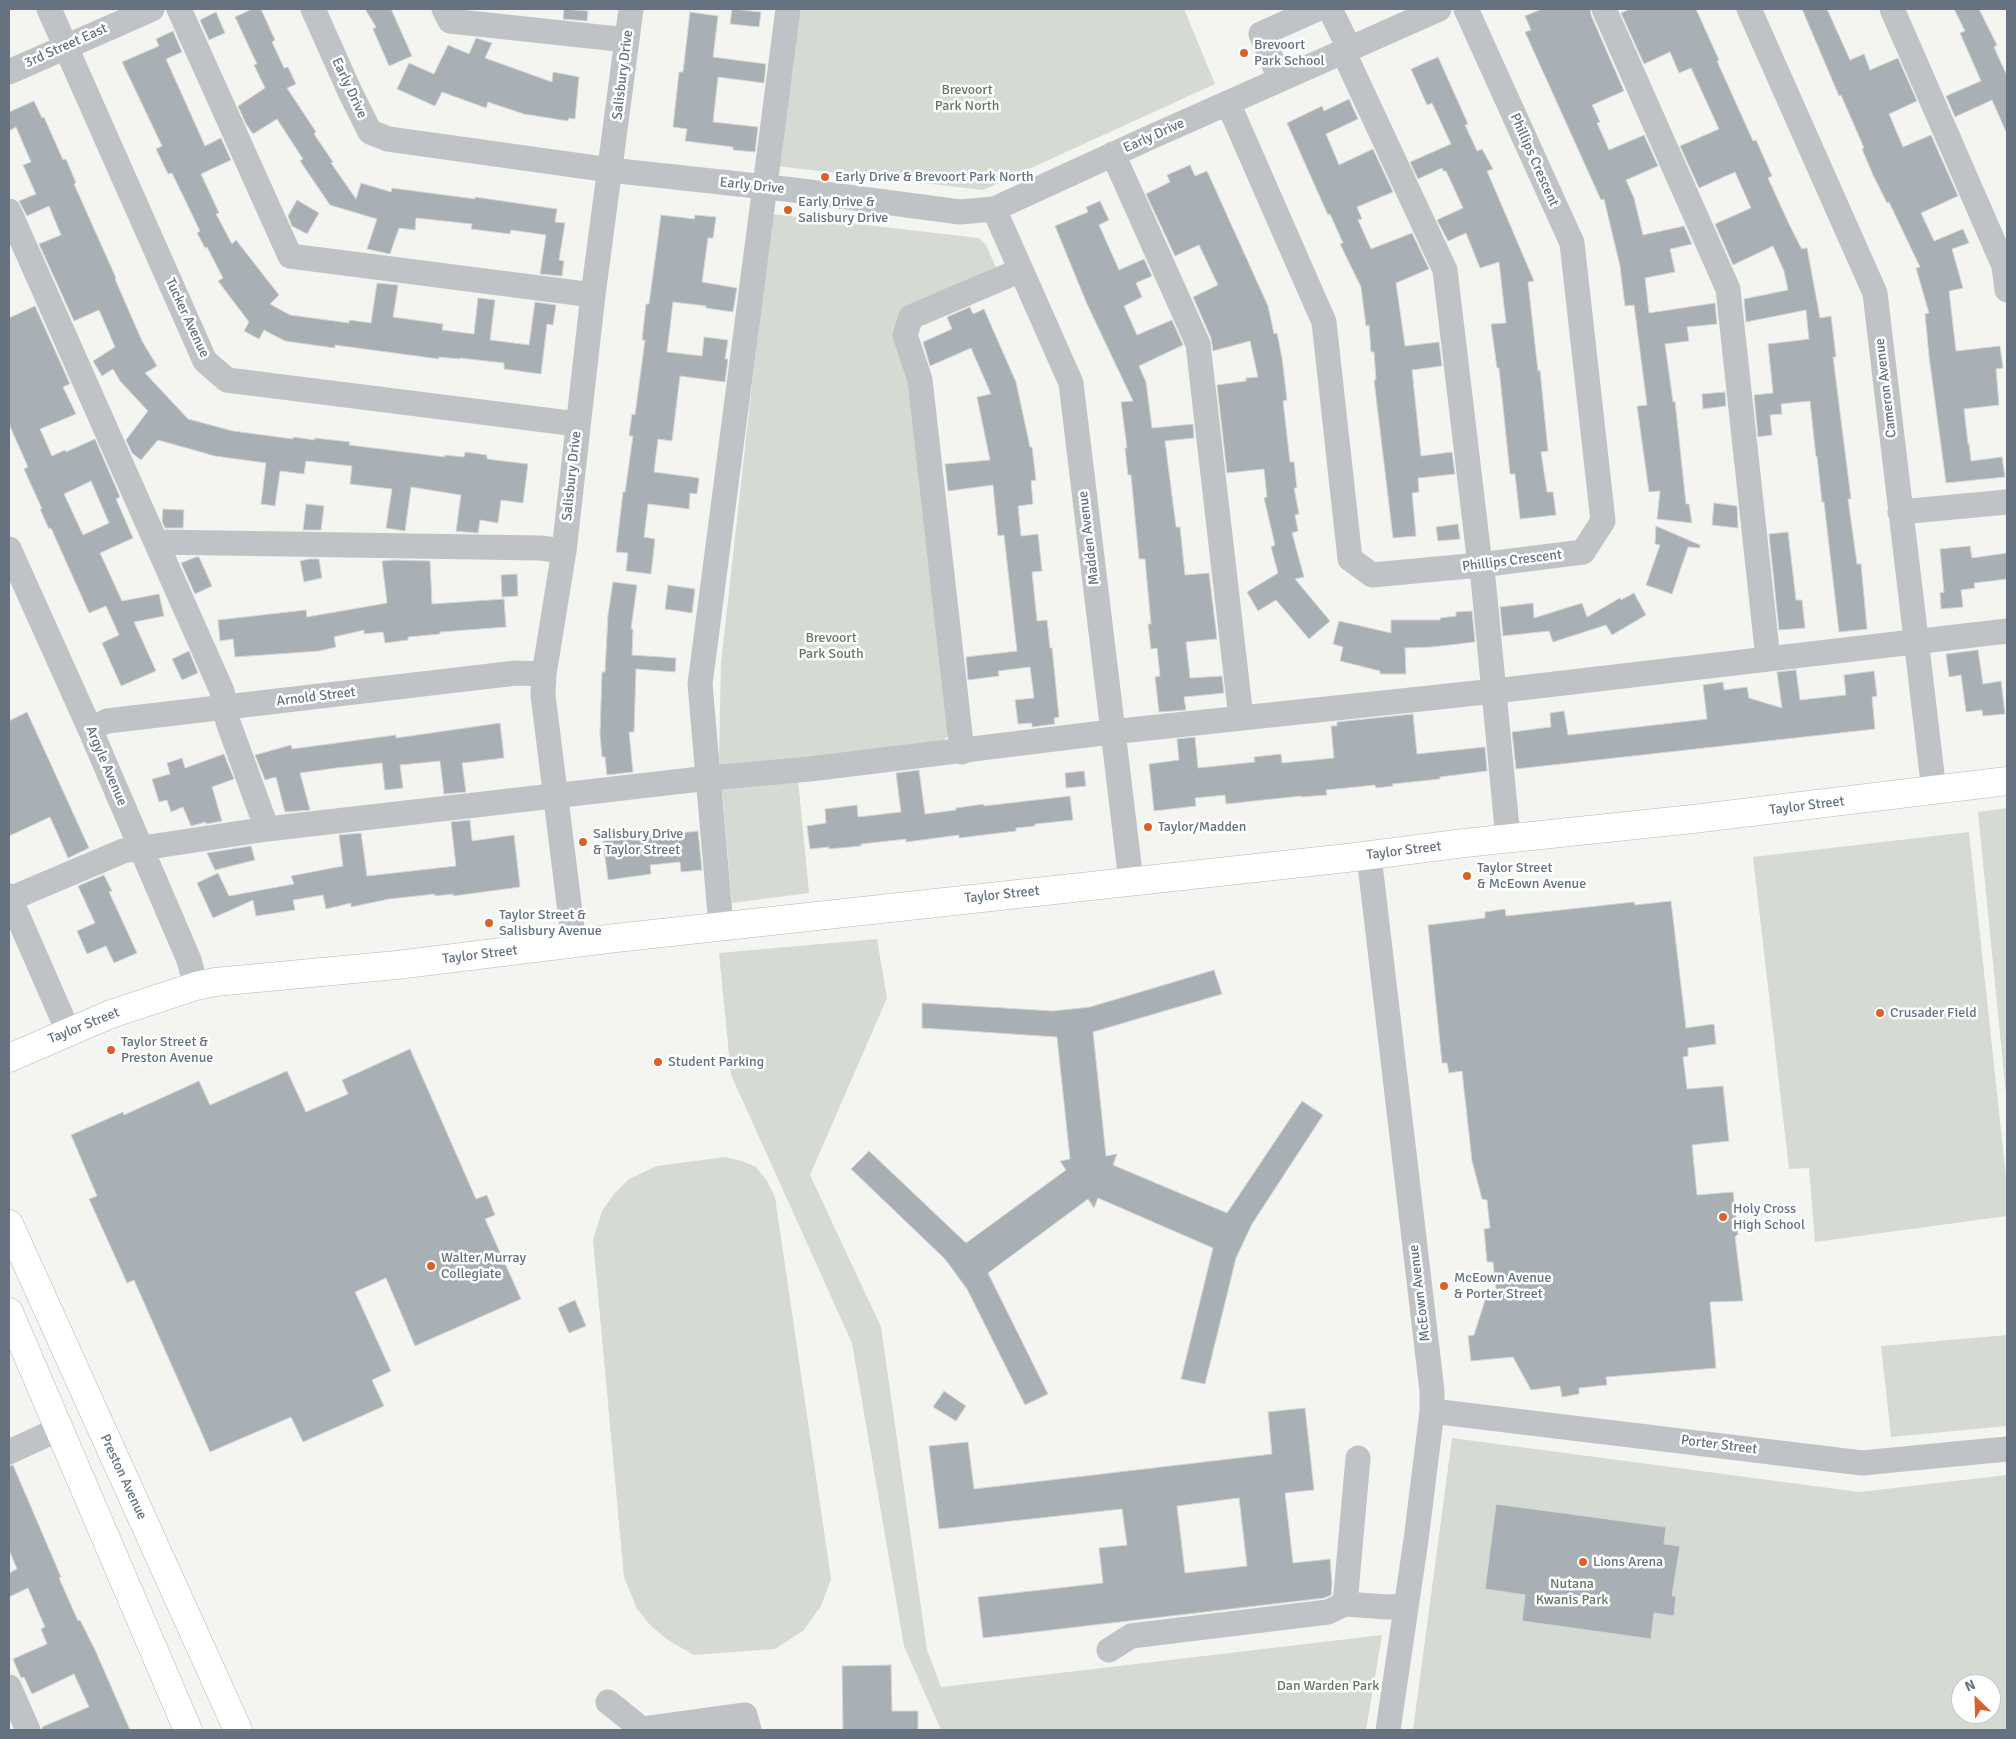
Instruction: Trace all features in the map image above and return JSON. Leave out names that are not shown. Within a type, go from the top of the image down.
[{"type":"main road","name":"Taylor Street","points":[[9,1058],[111,1014],[196,986],[215,982],[397,965],[721,926],[1369,856],[1508,838],[1934,791],[2007,781]]},
{"type":"main road","name":"Preston Avenue","points":[[9,1224],[238,1730]]},
{"type":"main road","points":[[9,1312],[188,1730]]},
{"type":"street","name":"Tucker Avenue","points":[[49,9],[205,361],[227,380],[578,424]]},
{"type":"street","name":"3rd Street East","points":[[9,72],[152,9]]},
{"type":"street","points":[[179,9],[290,256],[593,295]]},
{"type":"street","name":"Early Drive","points":[[313,9],[370,132],[388,139],[610,170],[960,212],[994,209],[1346,49],[1439,9]]},
{"type":"street","points":[[444,9],[450,21],[627,40]]},
{"type":"street","name":"Salisbury Drive","points":[[574,944],[542,695],[564,551],[593,295],[631,9]]},
{"type":"street","points":[[721,926],[700,684],[788,9]]},
{"type":"street","points":[[1280,79],[1261,34],[1316,9]]},
{"type":"street","points":[[1330,9],[1445,270],[1483,578],[1508,838]]},
{"type":"street","name":"Phillips Crescent","points":[[1228,103],[1324,322],[1350,559],[1372,575],[1480,565],[1584,552],[1604,522],[1572,243],[1466,9]]},
{"type":"street","points":[[1604,9],[1728,289],[1768,660]]},
{"type":"street","name":"Cameron Avenue","points":[[1749,9],[1875,293],[1934,791]]},
{"type":"street","points":[[1892,9],[2004,266],[2007,290]]},
{"type":"street","points":[[1114,154],[1198,344],[1241,718]]},
{"type":"street","name":"Madden Avenue","points":[[994,209],[1071,383],[1130,881]]},
{"type":"street","points":[[9,211],[222,691],[224,708],[267,829]]},
{"type":"street","points":[[962,752],[920,380],[905,335],[911,317],[1021,270]]},
{"type":"street","points":[[1900,512],[2007,502]]},
{"type":"street","points":[[157,542],[540,548],[564,551]]},
{"type":"street","name":"Argyle Avenue","points":[[9,549],[90,729],[189,960],[196,986]]},
{"type":"street","points":[[68,1031],[10,897],[123,851],[267,829],[709,778],[962,752],[1111,732],[1495,691],[1768,660],[1915,640],[2007,631]]},
{"type":"street","name":"Arnold Street","points":[[90,729],[107,721],[516,673],[544,674]]},
{"type":"street","name":"McEown Avenue","points":[[1369,856],[1432,1391],[1432,1411],[1388,1730]]},
{"type":"street","name":"Porter Street","points":[[1432,1411],[1862,1463],[2007,1448]]},
{"type":"street","points":[[9,1452],[59,1429]]},
{"type":"street","points":[[1345,1604],[1358,1458]]},
{"type":"street","points":[[1109,1650],[1131,1636],[1328,1612],[1345,1604],[1387,1607],[1406,1606]]},
{"type":"street","points":[[9,1687],[28,1730]]},
{"type":"street","points":[[608,1702],[643,1730],[745,1716],[749,1730]]},
{"type":"green space","name":"Brevoort Park North","points":[[796,9],[1184,9],[1215,84],[983,190],[776,166]]},
{"type":"green space","name":"Brevoort Park South","points":[[771,214],[979,238],[986,245],[999,274],[910,307],[910,383],[948,736],[939,744],[796,759],[809,893],[732,903],[719,757],[721,663]]},
{"type":"green space","points":[[2007,808],[2007,1105],[1978,812]]},
{"type":"green space","name":"Crusader Field","points":[[1969,832],[2007,1186],[2007,1216],[1815,1242],[1809,1168],[1789,1169],[1753,857]]},
{"type":"green space","name":"Dan Warden Park","points":[[877,939],[887,998],[810,1175],[881,1327],[927,1650],[941,1687],[1382,1635],[1366,1730],[941,1730],[904,1646],[852,1343],[731,1075],[719,953]]},
{"type":"green space","points":[[725,1157],[756,1167],[767,1181],[775,1197],[831,1579],[821,1606],[804,1630],[775,1649],[694,1655],[668,1640],[651,1626],[637,1609],[624,1577],[593,1240],[602,1211],[614,1194],[629,1179],[657,1166]]},
{"type":"green space","points":[[2007,1335],[2007,1426],[1891,1437],[1881,1346]]},
{"type":"green space","name":"Nutana Kwanis Park","points":[[1452,1438],[1859,1492],[2007,1475],[2007,1730],[1413,1730]]},
{"type":"building","points":[[252,9],[261,9],[275,40],[272,42],[284,68],[288,67],[296,84],[287,88],[316,132],[314,134],[333,162],[331,163],[356,199],[361,183],[391,192],[392,188],[475,199],[475,197],[557,209],[555,222],[565,223],[559,260],[564,261],[562,276],[540,274],[546,235],[511,230],[510,234],[471,229],[472,224],[416,218],[415,230],[399,228],[390,254],[367,249],[377,219],[330,205],[300,161],[303,159],[277,119],[253,134],[246,124],[238,106],[265,88],[254,65],[257,64],[235,17]]},
{"type":"building","points":[[365,9],[391,9],[412,56],[389,66],[373,29],[376,27]]},
{"type":"building","points":[[564,9],[588,11],[587,21],[563,19]]},
{"type":"building","points":[[732,9],[761,12],[759,27],[730,24]]},
{"type":"building","points":[[1542,9],[1590,9],[1624,91],[1592,105],[1600,122],[1597,123],[1609,150],[1644,135],[1658,166],[1626,180],[1634,198],[1643,235],[1684,226],[1692,244],[1670,249],[1675,272],[1645,278],[1649,313],[1715,303],[1717,324],[1687,327],[1689,341],[1665,344],[1673,402],[1675,401],[1686,504],[1689,504],[1692,523],[1657,519],[1660,491],[1649,492],[1637,406],[1647,405],[1634,305],[1625,306],[1620,266],[1604,199],[1601,200],[1525,32],[1531,30],[1525,16]]},
{"type":"building","points":[[1630,9],[1696,9],[1753,141],[1756,140],[1772,176],[1768,178],[1788,222],[1802,249],[1807,248],[1820,318],[1831,316],[1836,357],[1833,357],[1851,499],[1848,499],[1857,564],[1861,564],[1867,629],[1839,632],[1810,401],[1781,404],[1782,414],[1770,415],[1772,435],[1758,437],[1754,395],[1773,393],[1768,344],[1809,339],[1806,310],[1746,322],[1744,299],[1788,290],[1784,271],[1773,246],[1733,265],[1715,224],[1751,208],[1735,172],[1699,188],[1680,146],[1719,129],[1691,68],[1679,73],[1670,52],[1644,64],[1621,13]]},
{"type":"building","points":[[1802,9],[1827,9],[1850,60],[1864,54],[1870,70],[1898,58],[1917,101],[1889,114],[1903,147],[1931,135],[1958,196],[1921,213],[1934,241],[1963,229],[1969,243],[1952,249],[1963,288],[1949,291],[1956,351],[2000,346],[2003,368],[1996,369],[1999,405],[1964,409],[1968,444],[1971,461],[2002,457],[2005,477],[1946,483],[1929,356],[1925,314],[1929,313],[1916,268],[1920,267],[1889,202],[1887,203],[1873,175],[1862,149],[1864,148],[1841,95],[1839,96]]},
{"type":"building","points":[[1954,9],[1979,9],[1997,45],[1994,47],[2007,76],[2007,134],[1992,100],[1955,117],[1946,96],[1981,81],[1960,33],[1965,31]]},
{"type":"building","points":[[216,12],[225,33],[209,40],[200,20]]},
{"type":"building","points":[[690,12],[718,16],[713,57],[766,64],[764,83],[718,77],[713,122],[758,127],[755,152],[733,150],[733,147],[685,141],[687,129],[673,127],[679,72],[683,72]]},
{"type":"building","points":[[173,31],[182,52],[166,59],[205,146],[221,138],[231,160],[201,174],[219,213],[216,214],[232,244],[236,240],[279,295],[270,304],[290,315],[349,323],[349,320],[371,323],[377,283],[398,285],[393,317],[443,324],[442,330],[474,334],[478,298],[495,300],[490,340],[529,345],[535,302],[556,305],[553,325],[547,324],[541,374],[504,369],[504,363],[460,358],[439,357],[439,359],[335,345],[335,348],[285,341],[264,330],[259,339],[244,331],[249,322],[218,281],[223,278],[207,247],[205,248],[197,233],[200,231],[172,173],[168,174],[156,149],[162,146],[122,62],[159,46],[156,39]]},
{"type":"building","points":[[476,38],[492,43],[485,58],[552,82],[553,72],[579,77],[575,119],[569,118],[568,121],[524,114],[488,102],[486,108],[442,92],[435,106],[397,89],[409,63],[434,74],[448,45],[469,54]]},
{"type":"building","points":[[1438,57],[1468,124],[1465,125],[1477,151],[1482,149],[1493,169],[1487,171],[1534,281],[1528,282],[1538,371],[1540,370],[1548,451],[1541,452],[1547,492],[1553,492],[1556,515],[1520,519],[1515,474],[1510,474],[1499,368],[1497,368],[1491,324],[1506,323],[1499,262],[1480,268],[1466,233],[1448,241],[1437,220],[1463,208],[1446,171],[1443,171],[1442,168],[1418,179],[1410,162],[1451,144],[1432,103],[1427,105],[1411,69]]},
{"type":"building","points":[[1349,99],[1358,119],[1326,134],[1339,165],[1373,149],[1393,192],[1357,207],[1362,219],[1358,220],[1371,249],[1412,233],[1429,269],[1396,283],[1405,346],[1439,342],[1442,366],[1412,370],[1421,456],[1452,452],[1455,474],[1418,478],[1419,492],[1412,493],[1416,536],[1393,538],[1374,380],[1376,380],[1374,352],[1371,352],[1369,325],[1366,326],[1361,287],[1340,244],[1343,243],[1330,214],[1328,215],[1287,123],[1322,106],[1324,111]]},
{"type":"building","points":[[34,101],[42,118],[44,117],[63,160],[66,159],[76,183],[74,184],[142,341],[157,366],[145,373],[188,419],[233,431],[293,439],[293,437],[315,440],[315,438],[350,442],[349,445],[445,457],[445,455],[464,457],[465,452],[487,455],[487,459],[528,464],[523,503],[501,500],[498,523],[480,520],[478,533],[456,531],[461,495],[411,487],[405,531],[386,528],[392,489],[350,484],[352,466],[306,461],[304,474],[280,471],[275,506],[261,504],[266,463],[215,456],[158,440],[141,460],[132,453],[126,440],[148,411],[120,381],[113,369],[102,376],[93,361],[115,347],[99,310],[74,321],[39,244],[61,235],[49,206],[27,216],[19,201],[36,194],[23,165],[31,162],[16,127],[9,131],[9,112]]},
{"type":"building","points":[[1190,165],[1195,176],[1207,171],[1268,306],[1274,334],[1277,333],[1287,400],[1283,401],[1290,462],[1294,462],[1297,488],[1294,488],[1299,514],[1295,515],[1298,531],[1292,533],[1304,577],[1295,579],[1330,621],[1309,639],[1276,600],[1258,611],[1247,592],[1278,573],[1271,547],[1275,545],[1264,498],[1267,497],[1264,469],[1227,473],[1217,385],[1246,381],[1246,378],[1258,377],[1250,341],[1213,351],[1211,338],[1193,297],[1218,285],[1199,245],[1175,256],[1146,194],[1170,182],[1167,175]]},
{"type":"building","points":[[297,200],[319,213],[307,234],[292,226],[288,216]]},
{"type":"building","points":[[1100,201],[1109,220],[1099,225],[1119,270],[1144,259],[1152,276],[1136,283],[1142,297],[1124,306],[1137,335],[1172,320],[1183,345],[1139,366],[1146,382],[1152,428],[1193,424],[1194,438],[1165,441],[1176,527],[1180,527],[1185,575],[1209,573],[1217,639],[1186,642],[1190,678],[1222,676],[1224,693],[1184,697],[1186,710],[1159,712],[1155,677],[1160,676],[1157,648],[1151,649],[1148,624],[1151,624],[1145,559],[1139,559],[1131,475],[1128,475],[1125,448],[1127,448],[1121,402],[1133,401],[1087,304],[1055,226],[1088,212],[1086,207]]},
{"type":"building","points":[[661,215],[694,219],[695,215],[716,217],[713,238],[708,238],[702,282],[737,288],[733,312],[673,302],[667,352],[702,356],[704,337],[728,340],[725,359],[728,359],[725,382],[680,376],[672,441],[658,439],[654,472],[699,478],[697,494],[690,493],[689,509],[648,504],[644,537],[655,539],[651,574],[626,571],[628,553],[616,552],[623,492],[625,492],[633,436],[629,436],[632,414],[635,415],[645,340],[642,340],[646,304],[649,304]]},
{"type":"building","points":[[35,306],[70,384],[63,387],[76,414],[40,429],[52,456],[95,439],[120,497],[116,499],[133,538],[100,553],[122,601],[159,594],[164,616],[134,622],[156,671],[121,686],[102,643],[119,635],[106,606],[89,613],[51,528],[49,529],[40,509],[42,509],[24,469],[28,467],[9,424],[9,318]],"holes":[[[91,481],[109,523],[83,535],[64,494]]]},
{"type":"building","points":[[970,307],[973,314],[984,309],[1016,382],[1030,447],[1032,447],[1036,480],[1031,481],[1033,504],[1018,506],[1021,536],[1038,534],[1042,571],[1032,572],[1037,621],[1047,620],[1050,648],[1052,648],[1059,717],[1054,718],[1055,724],[1032,727],[1032,723],[1018,724],[1015,700],[1034,698],[1030,667],[998,671],[999,676],[968,680],[966,657],[1017,651],[1004,535],[998,536],[993,485],[948,491],[945,464],[990,460],[977,397],[991,394],[971,348],[930,366],[923,342],[952,329],[947,317]]},
{"type":"building","points":[[1725,392],[1726,406],[1703,409],[1702,394]]},
{"type":"building","points":[[1714,503],[1737,506],[1738,528],[1712,525]]},
{"type":"building","points":[[306,504],[324,506],[321,530],[303,530]]},
{"type":"building","points":[[163,509],[184,510],[183,528],[165,528],[162,521]]},
{"type":"building","points":[[1458,524],[1460,539],[1438,541],[1436,527]]},
{"type":"building","points":[[1656,526],[1700,545],[1700,548],[1688,547],[1672,594],[1646,585],[1660,545],[1655,544]]},
{"type":"building","points":[[1788,532],[1796,600],[1802,600],[1805,628],[1779,630],[1769,534]]},
{"type":"building","points":[[1970,546],[1972,558],[2007,553],[2007,579],[1974,583],[1975,588],[1961,590],[1963,607],[1941,609],[1940,593],[1944,592],[1940,549]]},
{"type":"building","points":[[199,557],[212,586],[195,594],[181,563]]},
{"type":"building","points":[[319,559],[322,578],[304,582],[300,561]]},
{"type":"building","points":[[382,561],[430,561],[432,604],[504,599],[506,627],[440,632],[440,634],[408,637],[408,640],[385,643],[383,632],[364,634],[364,630],[334,637],[336,647],[319,651],[235,657],[233,639],[220,641],[218,620],[306,610],[307,617],[387,603]]},
{"type":"building","points":[[517,574],[518,596],[502,597],[501,575]]},
{"type":"building","points":[[613,582],[637,585],[631,629],[633,629],[632,655],[676,658],[675,672],[636,669],[634,732],[629,732],[633,772],[607,775],[605,757],[602,757],[600,735],[602,672],[605,672],[608,615]]},
{"type":"building","points":[[668,585],[695,589],[692,613],[665,609]]},
{"type":"building","points":[[1634,593],[1646,615],[1612,635],[1606,625],[1553,642],[1549,631],[1503,636],[1500,607],[1533,603],[1534,618],[1582,603],[1587,617],[1620,598],[1621,600]]},
{"type":"building","points":[[1472,611],[1475,642],[1405,648],[1406,674],[1380,674],[1380,671],[1340,661],[1343,647],[1333,644],[1339,621],[1391,633],[1391,620],[1440,620],[1440,618],[1456,616],[1456,612]]},
{"type":"building","points":[[1978,650],[1983,684],[2001,681],[2005,714],[1983,716],[1982,710],[1966,712],[1961,675],[1949,677],[1946,654]]},
{"type":"building","points":[[189,651],[198,673],[182,680],[172,659]]},
{"type":"building","points":[[1796,670],[1800,700],[1846,695],[1844,675],[1874,671],[1877,696],[1872,697],[1875,729],[1516,769],[1512,732],[1551,727],[1550,713],[1564,711],[1568,735],[1707,719],[1703,685],[1723,682],[1724,690],[1747,687],[1749,698],[1782,708],[1777,672]]},
{"type":"building","points":[[27,712],[89,848],[68,858],[50,817],[9,836],[9,721]]},
{"type":"building","points":[[1413,714],[1417,754],[1485,747],[1487,771],[1440,777],[1440,779],[1392,784],[1393,786],[1376,788],[1375,785],[1326,790],[1327,795],[1226,804],[1225,795],[1195,798],[1196,806],[1154,811],[1149,764],[1179,760],[1177,739],[1195,737],[1198,768],[1255,762],[1254,757],[1281,754],[1282,763],[1334,758],[1331,726],[1337,726],[1337,722]]},
{"type":"building","points":[[500,723],[504,758],[462,763],[466,792],[444,794],[440,761],[400,765],[403,788],[385,790],[382,763],[336,768],[300,773],[310,810],[285,812],[276,777],[265,780],[255,755],[291,745],[292,749],[396,735],[396,738]]},
{"type":"building","points":[[224,754],[234,779],[212,787],[222,821],[206,824],[206,822],[191,826],[183,807],[171,812],[167,800],[159,802],[152,779],[170,774],[167,763],[182,758],[185,768]]},
{"type":"building","points":[[919,770],[925,814],[984,804],[984,806],[1070,796],[1073,820],[1035,824],[1035,826],[1016,828],[1016,831],[959,838],[959,835],[906,842],[906,839],[861,844],[861,846],[810,849],[807,826],[826,823],[825,809],[857,805],[858,817],[901,812],[896,773]]},
{"type":"building","points":[[1084,771],[1086,786],[1066,788],[1065,773]]},
{"type":"building","points":[[470,820],[472,841],[514,835],[520,887],[453,896],[453,894],[435,896],[435,894],[389,899],[351,907],[351,903],[326,909],[323,895],[293,900],[295,910],[256,916],[253,900],[213,918],[197,883],[218,873],[229,896],[294,884],[291,876],[343,866],[339,835],[361,833],[367,876],[456,866],[451,822]]},
{"type":"building","points":[[698,831],[702,870],[681,872],[680,862],[650,865],[651,874],[608,880],[603,841]]},
{"type":"building","points":[[251,846],[255,860],[215,870],[207,853]]},
{"type":"building","points":[[104,875],[112,891],[109,892],[137,953],[114,963],[106,946],[87,954],[77,931],[95,923],[78,886]]},
{"type":"building","name":"Holy Cross High School","points":[[1671,901],[1686,1028],[1714,1024],[1716,1044],[1688,1048],[1688,1056],[1683,1057],[1687,1089],[1723,1086],[1729,1141],[1692,1145],[1697,1195],[1733,1192],[1738,1234],[1735,1237],[1743,1301],[1710,1302],[1716,1368],[1606,1377],[1607,1385],[1579,1388],[1579,1394],[1562,1397],[1560,1386],[1531,1390],[1513,1357],[1471,1361],[1468,1336],[1474,1335],[1488,1291],[1496,1290],[1493,1262],[1487,1262],[1484,1229],[1490,1228],[1487,1200],[1482,1199],[1472,1161],[1462,1071],[1449,1073],[1447,1063],[1442,1063],[1428,925],[1485,918],[1485,912],[1505,909],[1506,916],[1634,902],[1635,905]]},
{"type":"building","points":[[1214,970],[1222,994],[1093,1032],[1106,1156],[1117,1154],[1113,1165],[1227,1213],[1302,1101],[1323,1115],[1252,1224],[1236,1258],[1205,1384],[1181,1379],[1213,1248],[1098,1198],[1094,1208],[1088,1199],[988,1273],[1048,1394],[1025,1405],[967,1289],[945,1259],[851,1169],[869,1151],[966,1243],[1066,1170],[1060,1161],[1070,1159],[1057,1037],[922,1028],[922,1003],[1053,1011],[1090,1007]]},
{"type":"building","points":[[410,1049],[476,1199],[487,1195],[495,1215],[485,1219],[521,1299],[415,1346],[386,1278],[355,1292],[391,1371],[372,1380],[384,1406],[303,1442],[291,1417],[210,1452],[134,1280],[127,1283],[89,1199],[97,1196],[71,1135],[123,1112],[124,1115],[199,1081],[210,1105],[287,1071],[306,1112],[348,1094],[342,1080]]},
{"type":"building","points":[[575,1300],[586,1326],[569,1333],[558,1308]]},
{"type":"building","points":[[944,1391],[966,1406],[956,1421],[933,1407]]},
{"type":"building","points":[[1305,1408],[1314,1490],[1285,1493],[1293,1563],[1330,1559],[1331,1595],[1324,1598],[983,1638],[978,1597],[1103,1583],[1099,1548],[1127,1545],[1122,1509],[939,1529],[929,1446],[968,1442],[974,1489],[1272,1454],[1268,1412]],"holes":[[[1239,1498],[1247,1566],[1185,1573],[1177,1506]]]},
{"type":"building","points":[[13,1465],[61,1577],[59,1578],[78,1621],[80,1620],[96,1652],[130,1730],[42,1730],[42,1727],[89,1707],[74,1674],[32,1694],[24,1677],[21,1678],[13,1659],[47,1644],[41,1629],[45,1627],[28,1588],[9,1597],[9,1573],[17,1569],[9,1550],[9,1466]]},
{"type":"building","name":"Lions Arena","points":[[1496,1504],[1666,1527],[1664,1544],[1680,1546],[1672,1596],[1676,1596],[1674,1616],[1654,1613],[1651,1639],[1522,1621],[1525,1595],[1485,1589]]},
{"type":"building","points":[[891,1665],[892,1711],[918,1711],[918,1730],[843,1730],[842,1666]]},
{"type":"place","name":"Brevoort Park School","points":[[1244,53]]},
{"type":"place","name":"Early Drive & Brevoort Park North","points":[[825,177]]},
{"type":"place","name":"Early Drive & Salisbury Drive","points":[[788,210]]},
{"type":"place","name":"Taylor/Madden","points":[[1148,827]]},
{"type":"place","name":"Salisbury Drive & Taylor Street","points":[[583,842]]},
{"type":"place","name":"Taylor Street & McEown Avenue","points":[[1467,876]]},
{"type":"place","name":"Taylor Street & Salisbury Avenue","points":[[489,923]]},
{"type":"place","name":"Crusader Field","points":[[1880,1013]]},
{"type":"place","name":"Taylor Street & Preston Avenue","points":[[111,1050]]},
{"type":"place","name":"Student Parking","points":[[658,1062]]},
{"type":"place","name":"Holy Cross High School","points":[[1723,1217]]},
{"type":"place","name":"Walter Murray Collegiate","points":[[431,1266]]},
{"type":"place","name":"McEown Avenue & Porter Street","points":[[1444,1286]]},
{"type":"place","name":"Lions Arena","points":[[1583,1562]]}]
